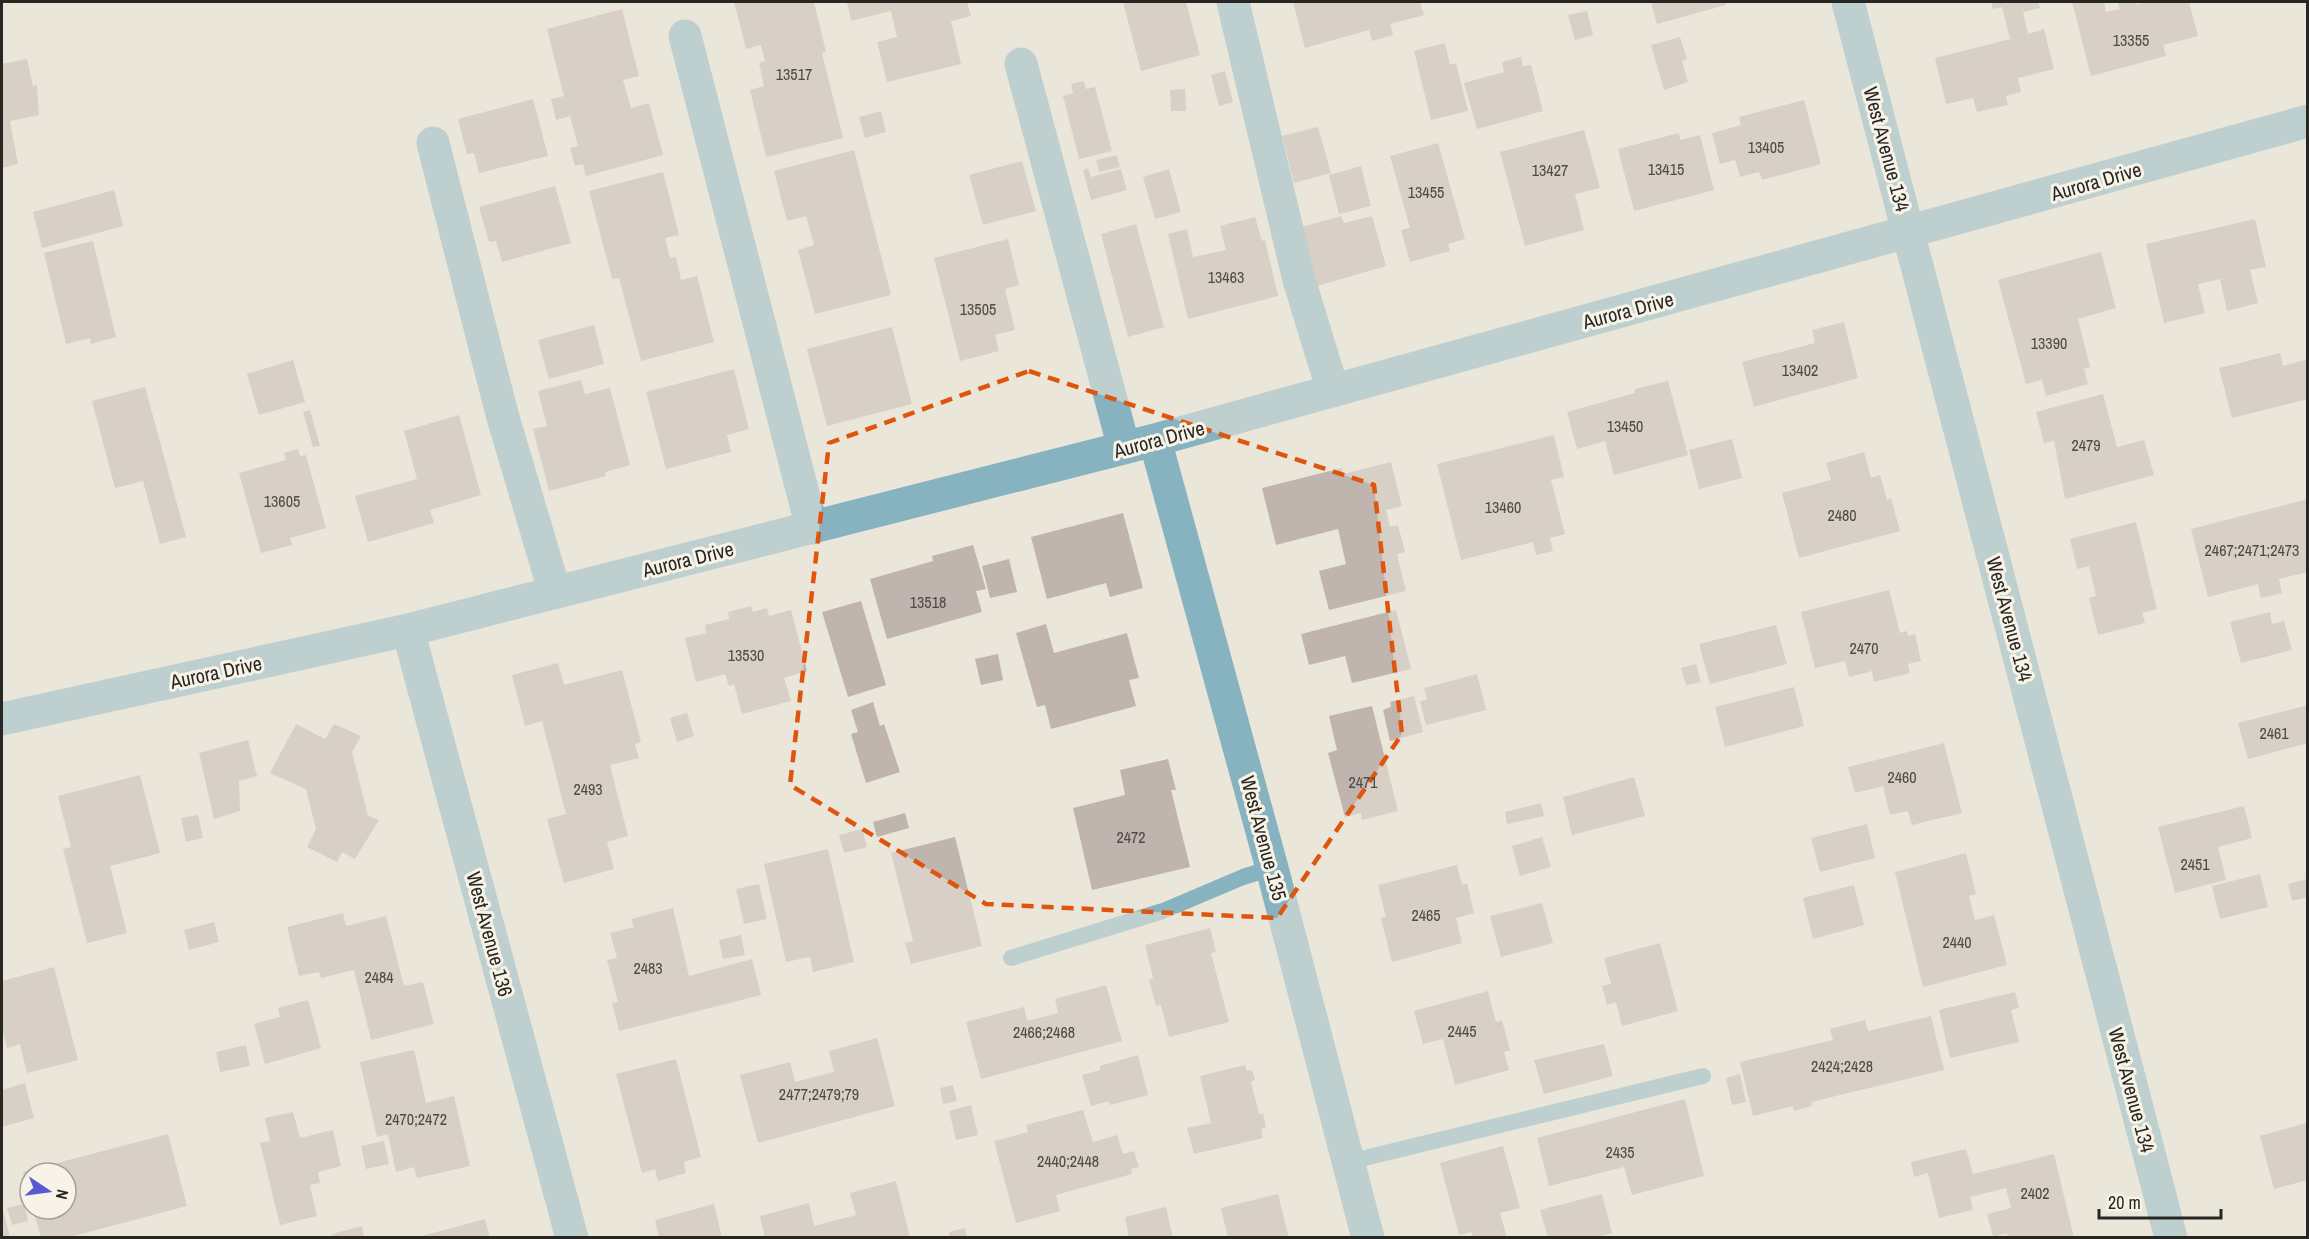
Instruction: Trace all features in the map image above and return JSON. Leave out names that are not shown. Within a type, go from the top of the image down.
[{"type":"street","points":[[1233,2],[1299,280],[1333,391]]},
{"type":"street","name":"West Avenue 134","points":[[1848,2],[1910,232],[2171,1238]]},
{"type":"street","points":[[684,36],[812,528]]},
{"type":"street","points":[[1020,64],[1124,448]]},
{"type":"street","name":"Aurora Drive","points":[[2,719],[408,630],[1155,440],[2307,121]]},
{"type":"street","points":[[433,143],[502,414],[555,593]]},
{"type":"street","name":"West Avenue 135","points":[[1155,440],[1272,868],[1368,1238]]},
{"type":"street","name":"West Avenue 136","points":[[408,630],[573,1238]]},
{"type":"lane","points":[[1011,958],[1163,911],[1272,868]]},
{"type":"lane","points":[[1348,1162],[1703,1076]]},
{"type":"highlighted area","points":[[1029,371],[1374,485],[1402,734],[1277,918],[986,904],[790,785],[829,443]]},
{"type":"building","points":[[734,2],[814,2],[826,52],[822,53],[843,138],[766,157],[750,90],[764,86],[759,63],[765,61],[761,45],[746,49]]},
{"type":"building","points":[[847,2],[967,2],[971,16],[951,21],[961,64],[887,82],[877,42],[897,37],[891,11],[851,21]]},
{"type":"building","points":[[1123,2],[1186,2],[1200,55],[1141,71]]},
{"type":"building","points":[[1293,2],[1420,2],[1424,15],[1390,24],[1393,35],[1372,41],[1369,30],[1305,48]]},
{"type":"building","points":[[1651,2],[1725,2],[1726,5],[1657,24]]},
{"type":"building","points":[[1991,2],[2038,2],[2040,8],[2023,12],[2028,34],[2044,29],[2054,69],[2018,78],[2021,92],[2006,96],[2008,105],[1977,112],[1973,98],[1946,104],[1935,58],[2010,39],[2002,7],[1993,9]]},
{"type":"building","points":[[2072,2],[2104,2],[2106,12],[2120,9],[2118,2],[2136,2],[2136,4],[2189,2],[2198,36],[2163,45],[2166,56],[2091,76]]},
{"type":"building","points":[[622,9],[639,76],[623,80],[631,108],[649,103],[663,155],[586,176],[583,164],[575,166],[570,148],[578,146],[570,116],[556,120],[551,99],[564,96],[547,29]]},
{"type":"building","points":[[1587,11],[1593,35],[1575,40],[1568,15]]},
{"type":"building","points":[[1680,37],[1687,59],[1682,61],[1688,82],[1664,90],[1651,45]]},
{"type":"building","points":[[1445,43],[1450,65],[1456,63],[1468,111],[1431,120],[1414,51]]},
{"type":"building","points":[[1521,57],[1523,66],[1531,65],[1543,111],[1477,129],[1464,83],[1504,72],[1502,62]]},
{"type":"building","points":[[27,59],[33,86],[37,85],[39,115],[10,121],[18,164],[2,168],[2,64]]},
{"type":"building","points":[[1225,71],[1233,102],[1219,106],[1211,75]]},
{"type":"building","points":[[1084,81],[1086,89],[1095,87],[1112,151],[1079,159],[1063,96],[1073,93],[1071,84]]},
{"type":"building","points":[[1185,89],[1186,111],[1171,111],[1170,90]]},
{"type":"building","points":[[533,99],[548,156],[479,173],[474,153],[467,154],[458,119]]},
{"type":"building","points":[[1804,100],[1821,164],[1762,180],[1759,172],[1740,177],[1735,160],[1720,164],[1712,133],[1741,125],[1739,117]]},
{"type":"building","points":[[881,111],[886,132],[865,138],[859,117]]},
{"type":"building","points":[[1318,127],[1331,173],[1294,183],[1282,136]]},
{"type":"building","points":[[1584,130],[1600,188],[1575,194],[1584,230],[1525,246],[1500,152]]},
{"type":"building","points":[[1679,133],[1680,140],[1700,135],[1714,190],[1634,211],[1618,149]]},
{"type":"building","points":[[1438,143],[1465,239],[1448,244],[1450,251],[1410,262],[1401,230],[1410,228],[1390,156]]},
{"type":"building","points":[[854,150],[891,295],[815,314],[798,250],[814,245],[806,216],[787,221],[774,171]]},
{"type":"building","points":[[1117,155],[1120,167],[1099,172],[1096,160]]},
{"type":"building","points":[[1022,161],[1036,211],[983,225],[969,175]]},
{"type":"building","points":[[1361,166],[1371,206],[1339,214],[1329,175]]},
{"type":"building","points":[[1088,168],[1091,177],[1121,169],[1127,190],[1091,200],[1083,170]]},
{"type":"building","points":[[1169,169],[1181,212],[1155,219],[1143,177]]},
{"type":"building","points":[[663,172],[679,235],[665,238],[670,258],[676,257],[681,280],[697,276],[714,342],[641,361],[619,278],[612,279],[589,191]]},
{"type":"building","points":[[555,186],[571,243],[502,262],[496,241],[489,242],[479,207]]},
{"type":"building","points":[[114,190],[123,226],[42,248],[33,212]]},
{"type":"building","points":[[1341,216],[1344,223],[1372,216],[1386,266],[1314,287],[1298,228]]},
{"type":"building","points":[[1255,217],[1262,241],[1265,240],[1278,296],[1188,319],[1168,234],[1187,229],[1193,257],[1226,250],[1220,226]]},
{"type":"building","points":[[2255,219],[2266,267],[2250,270],[2258,303],[2227,311],[2220,279],[2198,284],[2205,313],[2164,323],[2146,244]]},
{"type":"building","points":[[1136,224],[1164,327],[1128,337],[1101,234]]},
{"type":"building","points":[[1008,239],[1019,285],[1005,289],[1015,330],[995,335],[999,351],[960,361],[934,258]]},
{"type":"building","points":[[93,241],[116,337],[91,344],[90,338],[66,344],[44,253]]},
{"type":"building","points":[[2101,252],[2116,308],[2078,319],[2090,367],[2084,369],[2088,384],[2046,396],[2042,380],[2026,384],[1998,280]]},
{"type":"building","points":[[1844,322],[1858,378],[1754,407],[1742,362],[1815,343],[1812,330]]},
{"type":"building","points":[[594,325],[604,364],[549,379],[538,340]]},
{"type":"building","points":[[892,327],[912,404],[827,426],[807,349]]},
{"type":"building","points":[[2280,353],[2283,366],[2308,359],[2308,399],[2232,418],[2219,368]]},
{"type":"building","points":[[293,360],[305,402],[259,415],[247,374]]},
{"type":"building","points":[[734,369],[749,429],[727,435],[731,452],[666,469],[646,392]]},
{"type":"building","points":[[581,380],[585,394],[610,388],[630,465],[605,472],[606,476],[549,491],[533,429],[547,426],[538,391]]},
{"type":"building","points":[[1668,381],[1688,455],[1614,475],[1605,441],[1577,449],[1567,412],[1635,393],[1635,389]]},
{"type":"building","points":[[145,387],[186,537],[160,544],[143,481],[115,488],[92,401]]},
{"type":"building","points":[[2103,394],[2117,447],[2144,440],[2154,475],[2065,499],[2054,441],[2044,443],[2036,412]]},
{"type":"building","points":[[310,410],[320,446],[313,447],[303,412]]},
{"type":"building","points":[[459,415],[481,495],[430,510],[434,523],[368,542],[355,496],[417,479],[404,431]]},
{"type":"building","points":[[1554,435],[1564,477],[1551,480],[1565,534],[1550,538],[1553,551],[1536,555],[1533,542],[1461,560],[1437,464]]},
{"type":"building","points":[[1732,439],[1742,478],[1699,489],[1689,450]]},
{"type":"building","points":[[298,449],[300,456],[306,455],[326,528],[290,538],[292,545],[261,553],[239,473],[286,460],[284,453]]},
{"type":"building","points":[[1864,452],[1871,478],[1880,475],[1887,500],[1891,498],[1900,531],[1799,558],[1782,493],[1831,480],[1826,463]]},
{"type":"building","points":[[1391,462],[1402,506],[1386,510],[1390,527],[1398,525],[1405,552],[1397,554],[1406,591],[1329,610],[1319,571],[1346,564],[1338,529],[1276,545],[1262,488],[1342,468],[1343,474]]},
{"type":"building","points":[[2308,499],[2308,572],[2279,579],[2282,593],[2261,598],[2258,584],[2208,597],[2191,529]]},
{"type":"building","points":[[1123,513],[1143,588],[1110,597],[1106,583],[1047,599],[1031,537]]},
{"type":"building","points":[[2136,522],[2157,609],[2142,613],[2145,623],[2098,635],[2089,598],[2096,596],[2089,566],[2077,569],[2070,539]]},
{"type":"building","points":[[973,545],[986,589],[976,591],[982,612],[887,639],[870,579],[933,561],[932,556]]},
{"type":"building","points":[[1009,559],[1017,592],[990,598],[982,566]]},
{"type":"building","points":[[1889,590],[1900,633],[1907,631],[1908,636],[1915,634],[1921,661],[1908,664],[1910,673],[1874,682],[1872,671],[1849,677],[1845,661],[1815,668],[1801,612]]},
{"type":"building","points":[[861,601],[886,685],[848,697],[822,612]]},
{"type":"building","points":[[751,606],[753,612],[767,608],[769,616],[791,610],[807,671],[784,678],[791,701],[742,714],[734,684],[729,686],[725,674],[696,682],[685,638],[706,633],[705,625],[729,619],[728,612]]},
{"type":"building","points":[[1396,610],[1411,669],[1352,683],[1345,656],[1309,665],[1301,634]]},
{"type":"building","points":[[2270,612],[2272,624],[2284,621],[2292,650],[2241,663],[2230,622]]},
{"type":"building","points":[[1046,624],[1054,653],[1127,633],[1139,678],[1129,680],[1136,706],[1051,729],[1045,705],[1037,707],[1016,633]]},
{"type":"building","points":[[1776,625],[1787,664],[1710,684],[1699,644]]},
{"type":"building","points":[[998,654],[1003,680],[981,685],[975,659]]},
{"type":"building","points":[[558,663],[564,685],[622,670],[641,742],[635,744],[639,758],[610,765],[628,836],[607,842],[614,869],[564,883],[547,819],[566,814],[542,721],[525,726],[512,675]]},
{"type":"building","points":[[1696,664],[1701,682],[1686,685],[1681,668]]},
{"type":"building","points":[[1477,674],[1486,710],[1426,725],[1420,701],[1427,700],[1424,688]]},
{"type":"building","points":[[1794,687],[1804,726],[1725,747],[1715,707]]},
{"type":"building","points":[[1414,696],[1423,732],[1390,741],[1383,710],[1391,707],[1390,702]]},
{"type":"building","points":[[873,702],[880,726],[884,724],[900,772],[866,783],[851,734],[858,732],[851,710]]},
{"type":"building","points":[[2308,705],[2308,743],[2248,759],[2238,723]]},
{"type":"building","points":[[1372,706],[1398,811],[1362,820],[1361,813],[1345,817],[1328,753],[1337,750],[1329,716]]},
{"type":"building","points":[[687,713],[694,736],[677,742],[670,718]]},
{"type":"building","points":[[296,724],[325,739],[334,724],[361,736],[352,752],[368,816],[379,820],[355,859],[342,852],[337,862],[307,847],[316,829],[306,789],[270,773]]},
{"type":"building","points":[[248,740],[257,776],[239,781],[240,811],[214,819],[199,753]]},
{"type":"building","points":[[1944,743],[1962,813],[1912,825],[1908,811],[1890,815],[1883,786],[1855,793],[1848,767]]},
{"type":"building","points":[[1168,759],[1176,790],[1171,790],[1190,867],[1092,890],[1073,808],[1125,795],[1120,770]]},
{"type":"building","points":[[140,775],[160,853],[110,866],[127,933],[87,943],[63,849],[71,847],[58,796]]},
{"type":"building","points":[[1634,777],[1645,816],[1572,835],[1563,797]]},
{"type":"building","points":[[1541,803],[1544,816],[1507,824],[1505,812]]},
{"type":"building","points":[[2244,806],[2252,838],[2218,847],[2226,880],[2175,893],[2158,827]]},
{"type":"building","points":[[905,813],[909,828],[877,837],[873,822]]},
{"type":"building","points":[[198,815],[203,838],[186,842],[181,818]]},
{"type":"building","points":[[1867,824],[1875,858],[1820,872],[1811,838]]},
{"type":"building","points":[[862,829],[867,847],[844,853],[839,835]]},
{"type":"building","points":[[955,837],[982,946],[911,964],[905,943],[913,941],[891,853]]},
{"type":"building","points":[[1542,837],[1551,867],[1520,876],[1512,846]]},
{"type":"building","points":[[828,849],[854,962],[813,972],[810,957],[786,962],[764,864]]},
{"type":"building","points":[[1966,853],[1976,894],[1969,896],[1975,920],[1994,915],[2007,965],[1923,987],[1895,872]]},
{"type":"building","points":[[1457,865],[1462,885],[1467,883],[1474,913],[1456,918],[1462,943],[1392,962],[1381,918],[1386,917],[1378,885]]},
{"type":"building","points":[[2260,874],[2268,907],[2220,919],[2212,886]]},
{"type":"building","points":[[2307,879],[2308,897],[2292,901],[2288,884]]},
{"type":"building","points":[[759,884],[767,919],[744,924],[736,889]]},
{"type":"building","points":[[1854,885],[1864,925],[1813,939],[1803,898]]},
{"type":"building","points":[[1542,903],[1553,943],[1501,957],[1490,916]]},
{"type":"building","points":[[673,908],[689,976],[752,959],[761,995],[619,1031],[612,1003],[618,1002],[607,960],[617,958],[610,933],[634,927],[631,919]]},
{"type":"building","points":[[343,913],[346,926],[386,916],[404,986],[423,982],[434,1024],[371,1040],[354,970],[321,978],[319,972],[299,976],[287,927]]},
{"type":"building","points":[[214,922],[219,942],[189,950],[184,930]]},
{"type":"building","points":[[1210,928],[1216,952],[1211,953],[1229,1022],[1169,1037],[1161,1005],[1156,1006],[1149,980],[1153,978],[1145,945]]},
{"type":"building","points":[[741,935],[745,955],[723,959],[719,940]]},
{"type":"building","points":[[1660,943],[1678,1011],[1622,1026],[1616,1002],[1607,1005],[1602,986],[1611,984],[1604,958]]},
{"type":"building","points":[[54,967],[78,1060],[27,1073],[20,1044],[7,1048],[2,1028],[2,981]]},
{"type":"building","points":[[1106,985],[1122,1041],[981,1079],[966,1022],[1024,1007],[1027,1021],[1058,1013],[1055,999]]},
{"type":"building","points":[[1488,991],[1496,1022],[1502,1020],[1510,1050],[1504,1052],[1509,1070],[1455,1085],[1443,1039],[1423,1044],[1414,1011]]},
{"type":"building","points":[[2015,992],[2019,1008],[2011,1010],[2019,1042],[1950,1058],[1939,1010]]},
{"type":"building","points":[[308,1000],[321,1048],[265,1064],[254,1024],[280,1017],[278,1008]]},
{"type":"building","points":[[1931,1016],[1944,1070],[1811,1102],[1812,1106],[1794,1111],[1793,1106],[1753,1116],[1740,1062],[1833,1040],[1830,1029],[1865,1020],[1868,1031]]},
{"type":"building","points":[[877,1038],[895,1106],[758,1143],[740,1075],[790,1062],[795,1082],[834,1072],[829,1051]]},
{"type":"building","points":[[1604,1044],[1613,1076],[1544,1094],[1534,1060]]},
{"type":"building","points":[[246,1045],[250,1066],[220,1072],[216,1052]]},
{"type":"building","points":[[414,1050],[426,1103],[454,1096],[470,1166],[417,1178],[414,1167],[396,1172],[388,1134],[377,1137],[360,1062]]},
{"type":"building","points":[[1138,1055],[1148,1095],[1110,1105],[1109,1101],[1091,1106],[1082,1075],[1100,1070],[1100,1066]]},
{"type":"building","points":[[676,1059],[701,1157],[684,1162],[686,1173],[658,1181],[655,1169],[642,1173],[616,1074]]},
{"type":"building","points":[[1245,1065],[1247,1071],[1252,1070],[1255,1080],[1251,1082],[1259,1114],[1263,1113],[1266,1127],[1261,1129],[1263,1138],[1194,1154],[1187,1128],[1211,1123],[1200,1076]]},
{"type":"building","points":[[1740,1074],[1746,1102],[1732,1105],[1726,1078]]},
{"type":"building","points":[[25,1083],[34,1118],[2,1127],[2,1090]]},
{"type":"building","points":[[953,1085],[957,1101],[943,1104],[940,1088]]},
{"type":"building","points":[[1685,1099],[1704,1176],[1632,1195],[1624,1167],[1549,1186],[1537,1138]]},
{"type":"building","points":[[971,1105],[978,1135],[956,1140],[949,1111]]},
{"type":"building","points":[[1083,1110],[1093,1142],[1117,1135],[1123,1154],[1134,1151],[1139,1167],[1131,1169],[1132,1174],[1056,1195],[1060,1211],[1016,1223],[994,1141],[1028,1132],[1026,1125]]},
{"type":"building","points":[[293,1112],[300,1138],[333,1130],[341,1166],[318,1172],[320,1183],[310,1185],[317,1216],[280,1225],[260,1143],[270,1141],[265,1118]]},
{"type":"building","points":[[2306,1123],[2308,1180],[2274,1189],[2260,1136]]},
{"type":"building","points":[[168,1134],[187,1206],[66,1238],[41,1238],[36,1221],[78,1221],[78,1161],[65,1161]]},
{"type":"building","points":[[384,1141],[389,1164],[366,1169],[361,1146]]},
{"type":"building","points":[[1503,1146],[1520,1208],[1500,1213],[1507,1238],[1473,1238],[1471,1232],[1459,1235],[1440,1163]]},
{"type":"building","points":[[1966,1149],[1973,1174],[2054,1154],[2074,1238],[2008,1238],[2007,1233],[1993,1237],[1987,1214],[2011,1208],[2006,1188],[1970,1197],[1973,1210],[1939,1218],[1928,1173],[1914,1177],[1911,1162]]},
{"type":"building","points":[[896,1181],[910,1238],[765,1238],[760,1216],[809,1203],[814,1226],[856,1215],[850,1193]]},
{"type":"building","points":[[1278,1194],[1289,1238],[1228,1238],[1221,1208]]},
{"type":"building","points":[[1602,1194],[1612,1233],[1595,1238],[1548,1238],[1540,1210]]},
{"type":"building","points":[[714,1204],[722,1238],[659,1238],[655,1220]]},
{"type":"building","points":[[18,1205],[18,1221],[28,1221],[12,1225],[7,1208]]},
{"type":"building","points":[[2,1206],[10,1238],[2,1238]]},
{"type":"building","points":[[1166,1207],[1173,1238],[1129,1238],[1125,1217]]},
{"type":"building","points":[[485,1219],[490,1238],[418,1238],[418,1237]]},
{"type":"building","points":[[362,1226],[364,1238],[333,1238],[332,1234]]},
{"type":"building","points":[[965,1228],[967,1238],[950,1238],[949,1232]]}]
